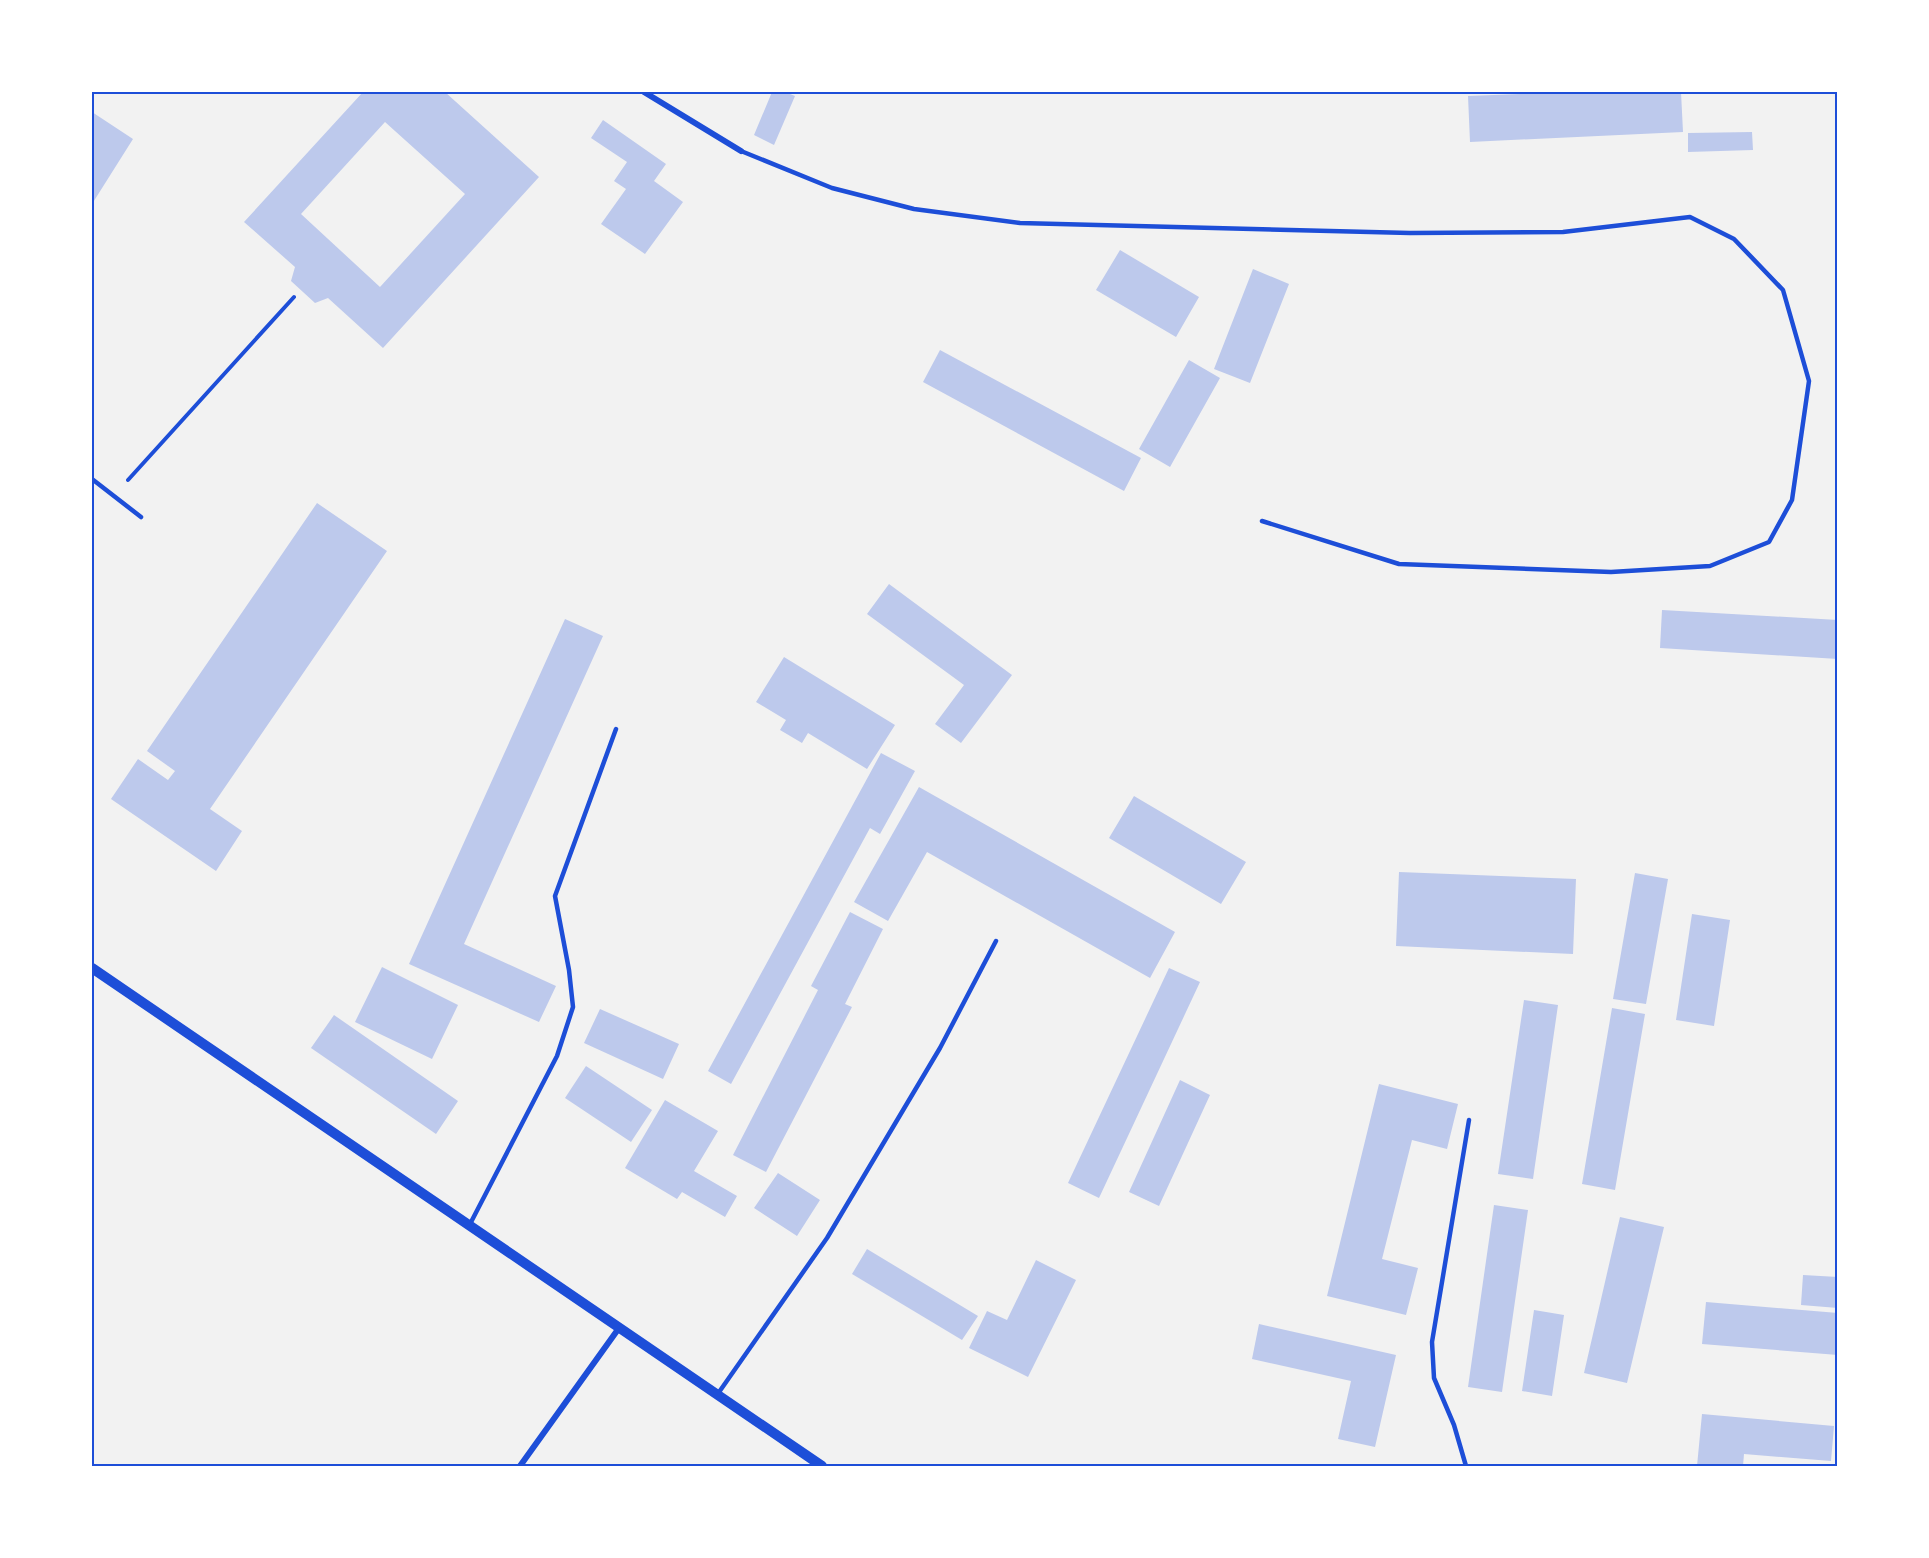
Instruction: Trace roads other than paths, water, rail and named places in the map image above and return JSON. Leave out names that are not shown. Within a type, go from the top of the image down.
[{"type":"street","points":[[644,92],[741,151]]},
{"type":"street","points":[[92,968],[822,1467]]},
{"type":"street","points":[[520,1467],[619,1328]]},
{"type":"lane","points":[[741,151],[832,188],[904,207],[1020,223],[1410,233],[1563,232],[1690,217],[1734,239],[1783,290],[1809,381],[1792,500],[1769,542],[1710,566],[1622,572],[1399,564],[1262,520]]},
{"type":"lane","points":[[92,479],[141,517]]},
{"type":"lane","points":[[469,1226],[557,1056],[573,1007],[569,970],[555,896],[616,729]]},
{"type":"lane","points":[[717,1395],[827,1238],[940,1048],[996,941]]},
{"type":"lane","points":[[1466,1467],[1454,1425],[1434,1378],[1432,1342],[1468,1120]]}]
